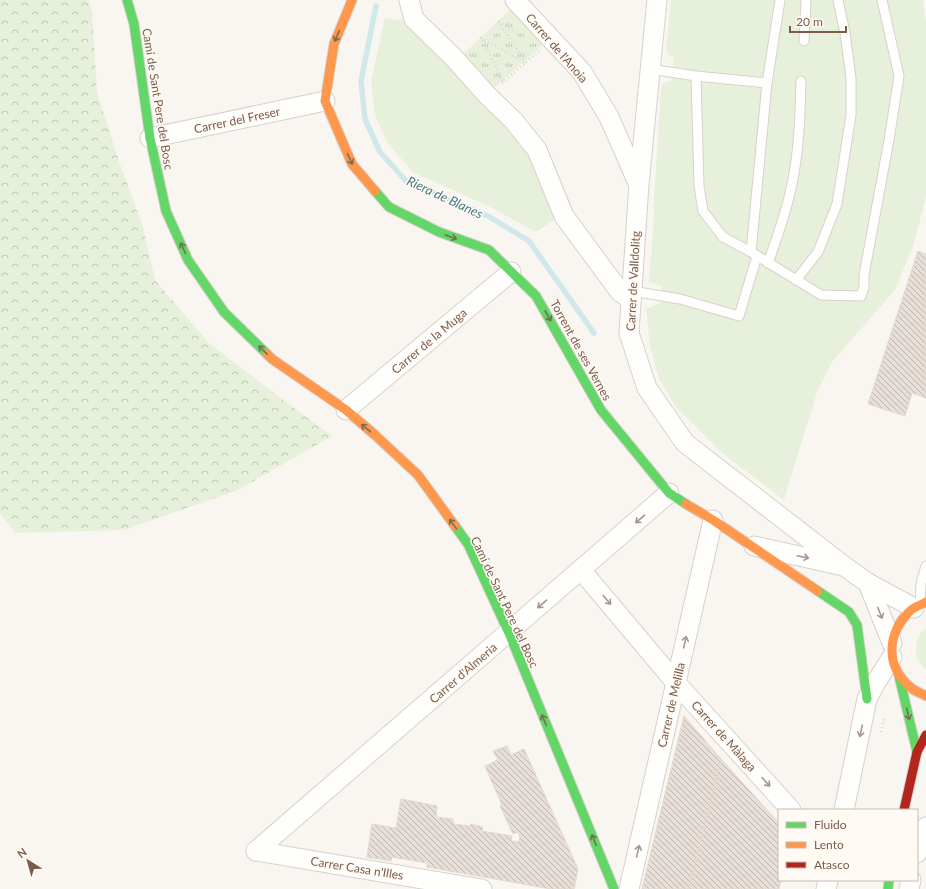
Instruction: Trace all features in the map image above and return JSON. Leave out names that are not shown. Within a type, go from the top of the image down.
[{"type":"street","name":"Camí de Sant Pere del Bosc","points":[[127,0],[134,24],[150,138],[166,211],[188,260],[224,312],[272,359],[346,410],[418,475],[468,544],[508,633],[614,889]]},
{"type":"street","points":[[325,101],[334,44],[352,0]]},
{"type":"street","points":[[410,0],[414,19],[455,59],[487,95],[513,120],[537,150],[564,216],[620,292],[631,295]]},
{"type":"street","name":"Carrer de l'Anoia","points":[[515,0],[582,72],[609,117],[639,184]]},
{"type":"street","name":"Carrer de Valldolitg","points":[[657,0],[639,184],[628,333],[647,388],[685,443],[868,583],[920,605]]},
{"type":"street","name":"Carrer del Freser","points":[[150,138],[325,101]]},
{"type":"street","name":"Torrent de ses Vernes","points":[[325,101],[352,164],[389,207],[439,232],[489,250],[536,296],[601,410],[669,493],[713,520],[849,612],[857,626],[867,699]]},
{"type":"street","name":"Carrer de la Muga","points":[[346,410],[511,272]]},
{"type":"street","name":"Carrer d'Almeria","points":[[256,851],[669,493]]},
{"type":"street","name":"Carrer de Melilla","points":[[629,889],[713,520]]},
{"type":"street","name":"Carrer de Valldolitg","points":[[751,546],[844,566]]},
{"type":"street","name":"Carrer de Màlaga","points":[[581,570],[676,683],[790,809]]},
{"type":"street","points":[[868,583],[892,650],[896,670],[910,687],[926,696]]},
{"type":"street","points":[[844,809],[867,699],[892,650],[895,631],[905,616],[920,605]]},
{"type":"street","points":[[900,676],[917,752]]},
{"type":"street","points":[[904,809],[917,752],[926,735]]},
{"type":"street","points":[[918,850],[926,827]]},
{"type":"street","name":"Carrer Casa n'Illes","points":[[256,851],[482,889]]},
{"type":"lane","points":[[631,295],[680,300],[739,316],[754,254],[767,83],[780,0]]},
{"type":"lane","points":[[804,41],[806,0]]},
{"type":"lane","points":[[796,280],[818,252],[837,204],[851,115],[851,78],[845,33],[838,0]]},
{"type":"lane","points":[[696,76],[699,186],[703,211],[723,237],[821,295],[861,296],[864,287],[864,275],[889,140],[899,76],[882,0]]},
{"type":"lane","points":[[650,69],[696,76],[767,83]]},
{"type":"lane","points":[[768,263],[790,193],[796,160],[801,81]]},
{"type":"lane","points":[[920,605],[921,583],[926,566]]},
{"type":"path","points":[[523,37],[500,22],[526,63]]},
{"type":"path","points":[[504,82],[481,38],[526,63]]},
{"type":"path","points":[[487,95],[526,63],[541,48]]},
{"type":"path","points":[[498,78],[504,82]]},
{"type":"green space","points":[[0,0],[89,0],[92,13],[97,92],[118,159],[143,227],[155,280],[209,343],[332,436],[238,490],[124,530],[16,533],[0,514]]},
{"type":"green space","points":[[671,0],[923,0],[926,21],[926,197],[913,246],[895,290],[832,362],[817,392],[784,500],[722,453],[676,407],[659,379],[650,346],[646,308],[662,302],[662,286],[649,282],[661,89],[662,85],[666,82],[671,82],[674,57],[670,56],[666,51]]},
{"type":"green space","points":[[516,4],[549,39],[487,94],[457,60]]},
{"type":"green space","points":[[385,18],[412,22],[535,151],[559,217],[536,232],[490,207],[413,172],[388,144],[375,115],[371,82]]},
{"type":"green space","points":[[926,628],[926,670],[917,655],[916,643],[921,633]]},
{"type":"building","points":[[918,251],[926,254],[926,398],[912,393],[905,416],[868,404]]},
{"type":"building","points":[[684,716],[721,759],[689,889],[642,889]]},
{"type":"building","points":[[507,746],[511,755],[524,749],[578,869],[574,889],[551,889],[427,867],[427,863],[392,857],[391,861],[367,857],[372,824],[396,828],[401,799],[437,806],[436,817],[453,819],[453,824],[470,826],[471,824],[483,827],[482,831],[512,836],[511,841],[519,842],[520,837],[518,832],[513,834],[500,806],[502,805],[485,766],[498,760],[493,751]]},
{"type":"building","points":[[721,759],[778,822],[778,881],[781,881],[779,889],[689,889]]},
{"type":"waterway","name":"Riera de Blanes","points":[[376,6],[361,81],[365,119],[380,152],[406,181],[488,216],[529,241],[594,333]]},
{"type":"traffic: fast","points":[[127,0],[134,24],[150,138],[166,211],[188,260],[224,312],[267,354]]},
{"type":"traffic: fast","points":[[375,191],[389,207],[439,232],[489,250],[536,296],[601,410],[669,493],[686,504]]},
{"type":"traffic: fast","points":[[455,526],[468,544],[509,633],[614,889]]},
{"type":"traffic: fast","points":[[818,591],[849,612],[857,625],[867,699]]},
{"type":"traffic: fast","points":[[899,676],[917,752]]},
{"type":"traffic: fast","points":[[888,889],[889,881]]},
{"type":"traffic: slow","points":[[352,0],[334,44],[325,101],[352,164],[375,191]]},
{"type":"traffic: slow","points":[[267,354],[346,410],[375,435],[418,475],[455,526]]},
{"type":"traffic: slow","points":[[686,504],[713,520],[818,591]]},
{"type":"traffic: slow","points":[[926,602],[916,607],[902,620],[893,639],[892,649],[893,660],[902,679],[916,691],[926,696]]},
{"type":"traffic: jam","points":[[904,809],[917,752],[926,735]]}]
